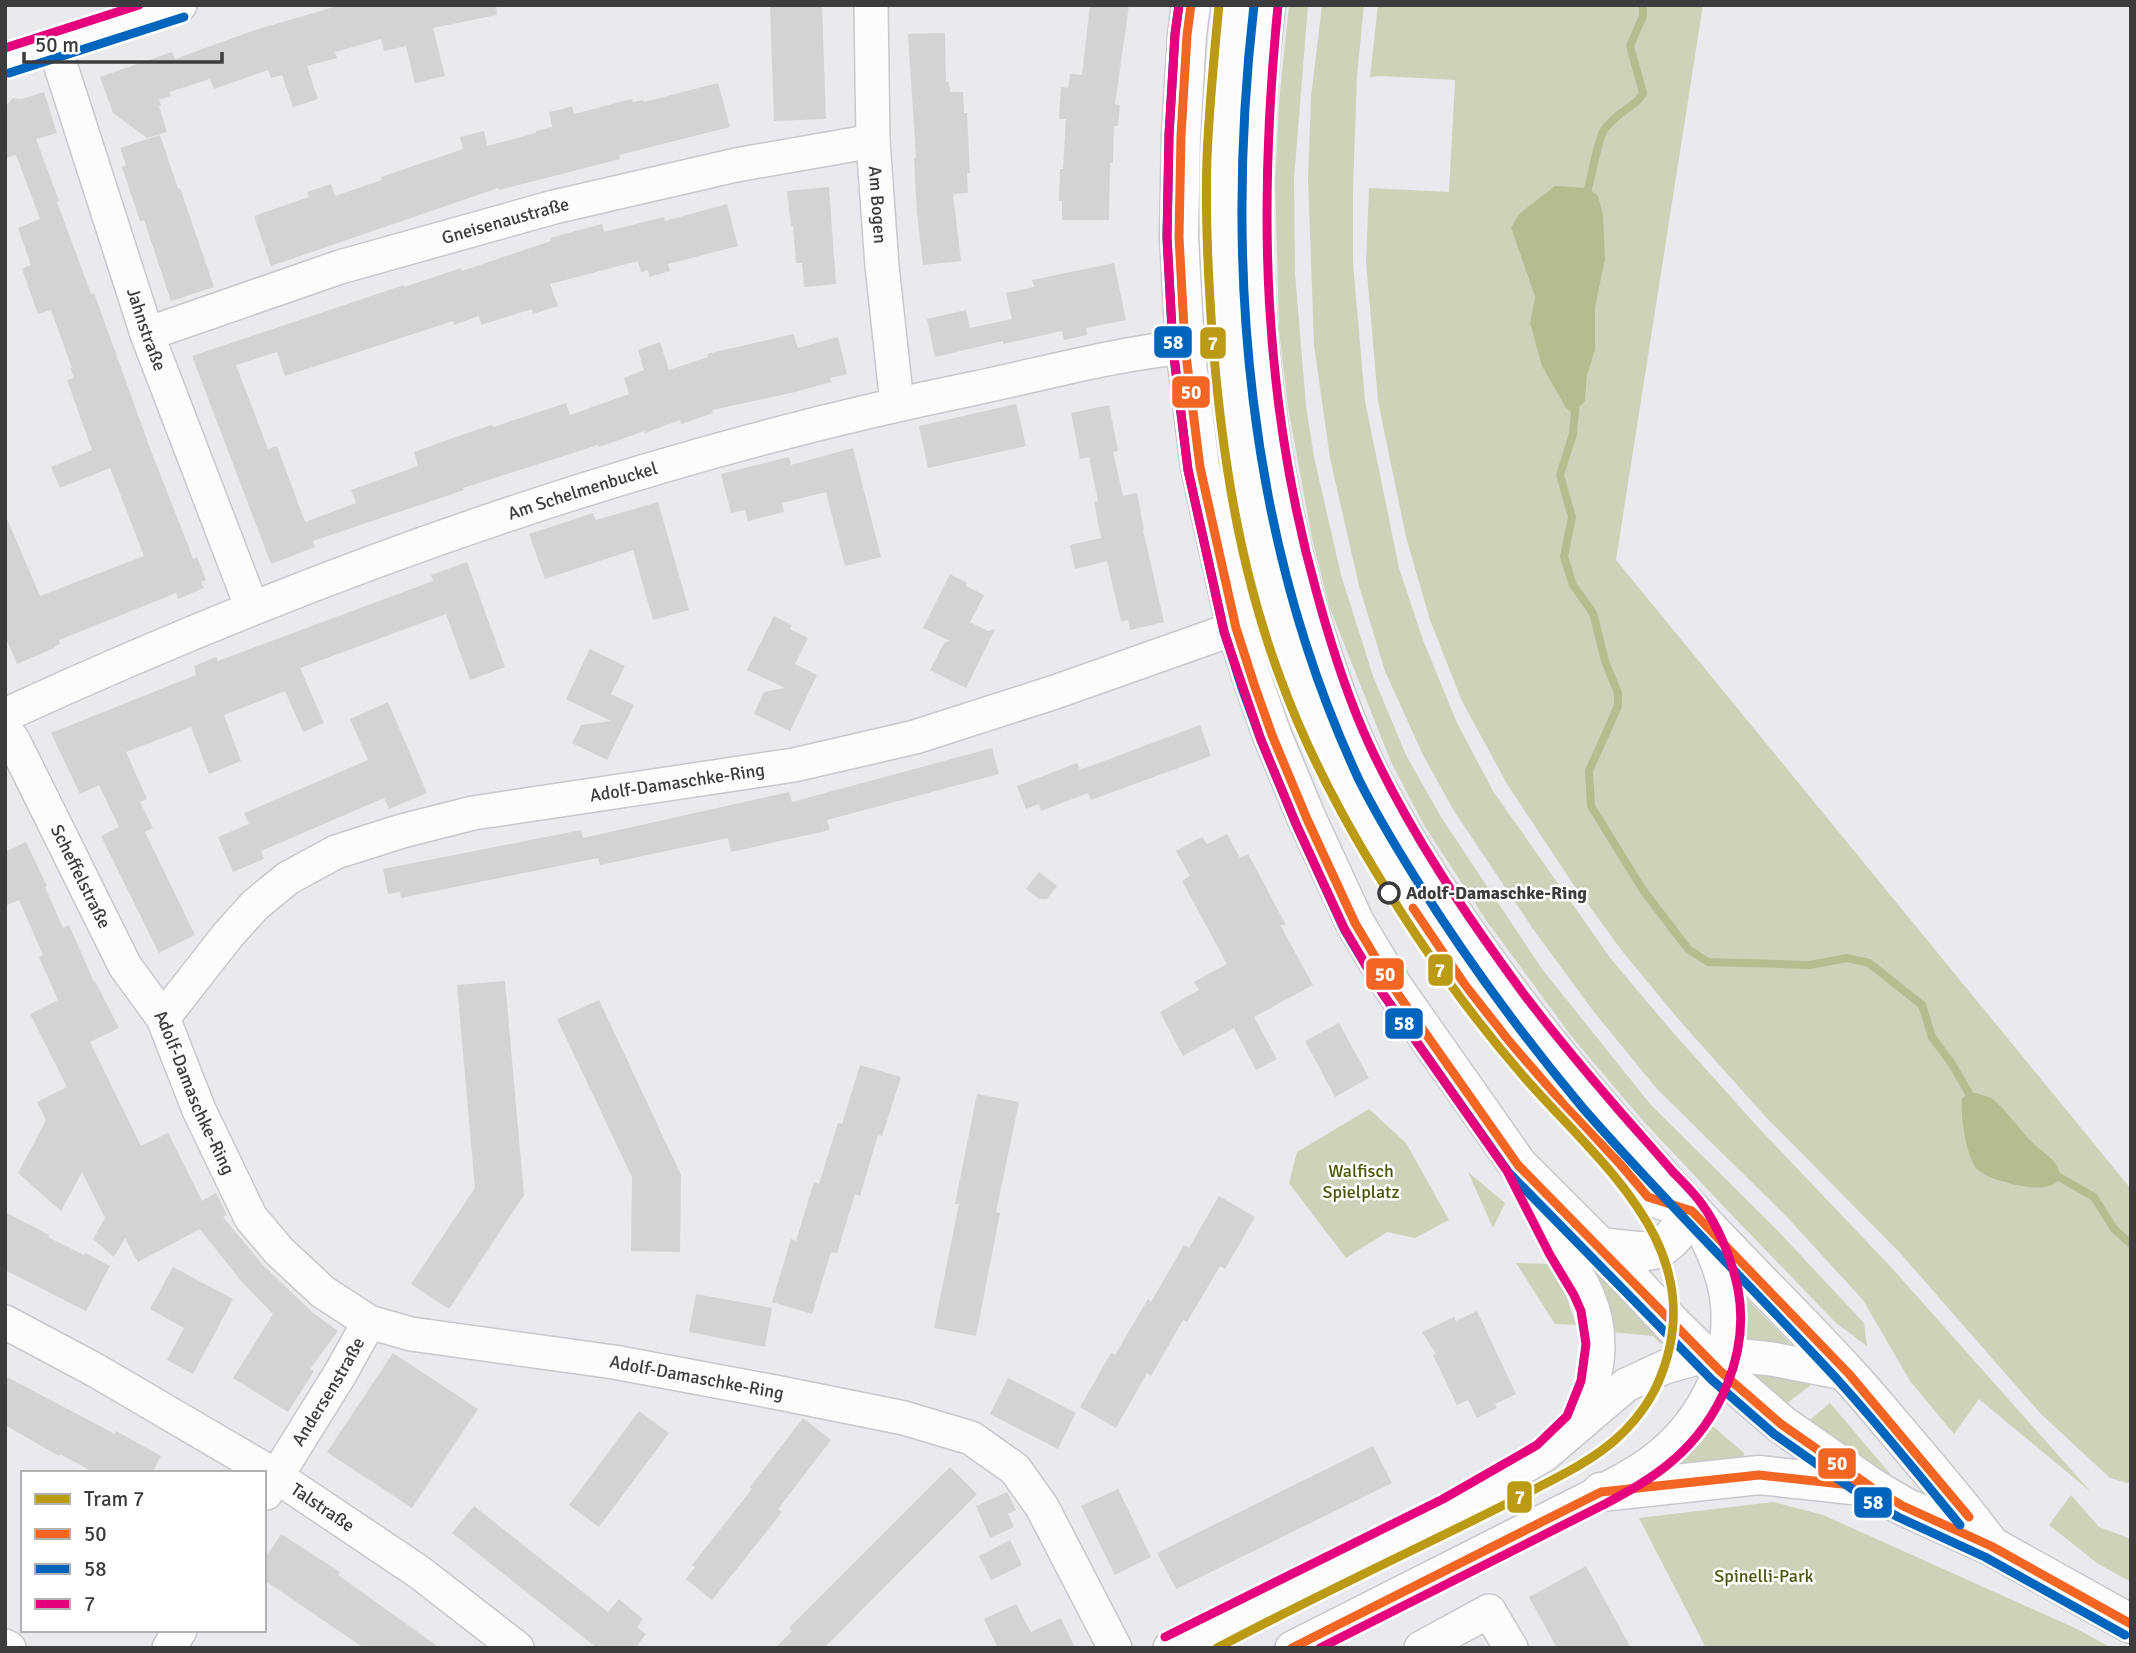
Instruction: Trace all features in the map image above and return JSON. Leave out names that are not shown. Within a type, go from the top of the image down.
[{"type":"main road","points":[[1191,5],[1182,123],[1179,225],[1185,347],[1223,633],[1272,735],[1355,923],[1393,987],[1518,1165],[1781,1424],[1903,1506],[1991,1546],[2131,1624]]},
{"type":"main road","points":[[1266,5],[1260,49],[1254,246],[1262,378],[1272,454],[1304,597],[1346,721],[1373,780],[1428,876],[1555,1053],[1692,1211],[1849,1374],[1991,1546]]},
{"type":"main road","points":[[1600,1247],[1649,1252],[1662,1248],[1692,1211]]},
{"type":"main road","points":[[1601,1492],[1759,1475],[1871,1487]]},
{"type":"street","points":[[5,61],[180,5]]},
{"type":"street","name":"Am Bogen","points":[[871,5],[873,141],[882,266],[897,404]]},
{"type":"street","points":[[1232,5],[1222,116],[1220,236],[1224,330],[1234,423],[1254,539],[1273,618],[1296,683],[1320,740],[1384,860],[1424,926],[1465,985],[1564,1105],[1648,1197],[1692,1211],[1708,1239],[1722,1276],[1727,1300],[1727,1327],[1695,1420],[1674,1444],[1644,1468],[1601,1492],[1292,1648]]},
{"type":"street","name":"Jahnstraße","points":[[54,45],[147,334],[252,608]]},
{"type":"street","name":"Gneisenaustraße","points":[[147,334],[340,267],[554,207],[736,165],[873,141]]},
{"type":"street","name":"Am Schelmenbuckel","points":[[5,715],[119,663],[252,608],[513,512],[676,461],[897,404],[1049,373],[1119,355],[1185,347]]},
{"type":"street","name":"Adolf-Damaschke-Ring","points":[[1114,1645],[1042,1507],[1015,1469],[971,1438],[904,1418],[614,1362],[411,1334],[369,1322],[323,1292],[278,1251],[251,1218],[199,1110],[163,1018],[255,905],[288,878],[336,852],[402,831],[473,813],[794,765],[915,737],[1055,692],[1223,633]]},
{"type":"street","name":"Scheffelstraße","points":[[5,729],[14,742],[125,966],[163,1018]]},
{"type":"street","points":[[1518,1165],[1593,1308],[1598,1344],[1596,1372],[1585,1406],[1574,1428]]},
{"type":"street","name":"Talstraße","points":[[5,1322],[95,1370],[247,1471]]},
{"type":"street","name":"Andersenstraße","points":[[270,1486],[369,1322]]},
{"type":"street","points":[[1170,1648],[1449,1510],[1529,1465],[1626,1385],[1679,1362],[1772,1359],[1849,1374]]},
{"type":"street","name":"Talstraße","points":[[270,1486],[419,1573],[517,1648]]},
{"type":"street","points":[[1421,1648],[1489,1611],[1511,1648]]},
{"type":"street","points":[[169,1648],[179,1632]]},
{"type":"green space","points":[[1289,5],[1308,5],[1294,179],[1295,273],[1306,406],[1314,457],[1341,575],[1373,676],[1406,755],[1441,817],[1542,969],[1651,1105],[1778,1231],[1864,1323],[1867,1346],[1836,1323],[1728,1211],[1644,1122],[1572,1037],[1488,923],[1425,827],[1391,762],[1329,606],[1312,539],[1288,407],[1279,330],[1275,182],[1279,102]]},
{"type":"green space","points":[[1322,5],[1364,5],[1357,76],[1353,263],[1365,401],[1399,568],[1423,640],[1457,723],[1493,791],[1611,959],[1755,1124],[1890,1266],[2091,1492],[1979,1399],[1954,1434],[1910,1381],[1863,1300],[1786,1216],[1657,1089],[1594,1012],[1533,929],[1454,811],[1423,755],[1385,671],[1359,586],[1330,458],[1314,345],[1308,178],[1311,97]]},
{"type":"green space","points":[[1378,5],[1703,5],[1616,560],[2131,1189],[2131,1481],[2127,1483],[2110,1478],[2040,1413],[1900,1253],[1764,1115],[1679,1020],[1622,951],[1571,881],[1507,784],[1462,701],[1430,620],[1406,537],[1378,401],[1366,261],[1369,188],[1449,192],[1455,80],[1370,77]],"holes":[[[1511,228],[1605,260],[1595,308],[1595,350],[1587,376],[1585,401],[1530,323],[1535,297]],[[2015,1124],[2036,1147],[2052,1158],[2006,1183],[1976,1167]]]},
{"type":"green space","name":"Walfisch Spielplatz","points":[[1369,1109],[1406,1143],[1449,1220],[1415,1238],[1387,1232],[1346,1258],[1289,1183],[1297,1152]]},
{"type":"green space","points":[[1468,1172],[1505,1203],[1493,1228]]},
{"type":"green space","points":[[1516,1263],[1548,1264],[1565,1292],[1576,1325],[1555,1324]]},
{"type":"green space","points":[[1592,1264],[1663,1335],[1661,1344],[1653,1336],[1611,1332]]},
{"type":"green space","points":[[1743,1295],[1797,1350],[1743,1339]]},
{"type":"green space","points":[[1751,1372],[1795,1375],[1811,1385],[1782,1407]]},
{"type":"green space","points":[[1830,1403],[1891,1475],[1887,1479],[1805,1424]]},
{"type":"green space","points":[[1710,1424],[1744,1453],[1743,1461],[1669,1470]]},
{"type":"green space","points":[[2071,1495],[2099,1527],[2131,1539],[2131,1582],[2097,1563],[2049,1525]]},
{"type":"green space","name":"Spinelli-Park","points":[[1773,1502],[1823,1515],[2077,1629],[2112,1648],[1706,1648],[1639,1518]]},
{"type":"shaded area","points":[[1555,186],[1588,188],[1598,196],[1603,215],[1605,260],[1595,308],[1595,350],[1587,376],[1585,401],[1576,410],[1570,411],[1542,366],[1530,323],[1535,297],[1511,228],[1519,214]]},
{"type":"shaded area","points":[[1976,1093],[1995,1101],[2032,1142],[2053,1160],[2058,1168],[2059,1179],[2052,1185],[2026,1187],[1995,1179],[1975,1167],[1966,1143],[1962,1098]]},
{"type":"building","points":[[341,5],[496,5],[497,15],[433,28],[445,76],[415,83],[406,46],[384,51],[381,39],[335,52],[337,58],[307,66],[318,99],[293,107],[282,75],[271,78],[268,70],[214,89],[210,79],[169,92],[171,96],[159,100],[167,132],[147,138],[113,113],[100,77],[172,52],[175,59],[255,30]]},
{"type":"building","points":[[770,5],[822,5],[826,119],[774,121]]},
{"type":"building","points":[[1090,5],[1129,5],[1115,104],[1120,105],[1118,126],[1114,126],[1113,163],[1110,163],[1109,220],[1062,220],[1062,201],[1059,201],[1060,169],[1063,169],[1066,119],[1059,119],[1061,87],[1068,88],[1070,74],[1082,75]]},
{"type":"building","points":[[945,33],[946,82],[949,82],[950,92],[963,92],[964,113],[967,113],[970,173],[967,173],[968,193],[953,194],[961,261],[923,265],[917,213],[908,34]]},
{"type":"building","points":[[718,83],[730,127],[619,155],[620,159],[499,190],[498,188],[271,266],[254,216],[309,197],[307,192],[331,184],[335,196],[382,180],[381,177],[463,149],[460,137],[484,131],[487,146],[536,133],[552,127],[549,112],[572,106],[574,114],[632,99],[633,102],[644,102]]},
{"type":"building","points":[[44,92],[57,133],[36,139],[151,451],[193,559],[197,557],[206,580],[201,582],[204,588],[178,599],[176,593],[59,640],[60,644],[54,648],[17,664],[5,636],[5,514],[40,596],[144,556],[110,468],[60,488],[51,467],[92,450],[67,380],[74,378],[72,368],[51,310],[38,314],[22,269],[31,265],[18,228],[40,219],[16,155],[5,158],[5,107],[13,98],[22,99]]},
{"type":"building","points":[[160,135],[214,287],[171,301],[144,220],[140,221],[122,167],[126,165],[120,148]]},
{"type":"building","points":[[829,187],[836,284],[804,287],[802,263],[796,263],[787,191]]},
{"type":"building","points":[[727,204],[738,246],[668,264],[670,271],[649,277],[648,270],[641,272],[638,261],[550,284],[558,306],[533,314],[532,309],[481,325],[479,316],[454,325],[453,321],[285,376],[277,352],[236,365],[268,449],[277,446],[305,522],[356,503],[351,490],[418,466],[414,452],[566,403],[570,415],[629,394],[624,378],[644,370],[638,350],[660,342],[669,370],[708,357],[707,354],[793,334],[798,348],[838,337],[847,374],[830,378],[831,382],[795,392],[712,410],[713,413],[681,424],[680,420],[463,488],[464,490],[313,541],[315,547],[271,564],[192,356],[404,285],[461,268],[462,271],[551,241],[550,238],[602,224],[604,232],[664,217],[665,221]]},
{"type":"building","points":[[1114,263],[1126,320],[1086,328],[1087,335],[1064,340],[1062,331],[935,357],[927,319],[966,310],[970,328],[1012,319],[1006,293],[1034,287],[1032,280]]},
{"type":"building","points":[[1016,404],[1026,446],[928,468],[919,426]]},
{"type":"building","points":[[1109,405],[1118,451],[1113,452],[1123,496],[1137,493],[1164,622],[1130,630],[1128,620],[1121,621],[1107,561],[1075,569],[1070,545],[1101,538],[1094,502],[1098,501],[1089,457],[1080,459],[1071,413]]},
{"type":"building","points":[[853,448],[881,557],[845,566],[826,492],[782,503],[784,512],[748,521],[745,510],[731,513],[721,474],[789,457],[791,465]]},
{"type":"building","points":[[658,502],[689,610],[653,620],[633,550],[545,579],[529,534],[593,513],[596,520]]},
{"type":"building","points":[[467,562],[505,667],[470,680],[446,614],[300,668],[324,723],[303,732],[285,691],[224,715],[241,761],[209,774],[191,727],[126,752],[147,799],[140,802],[153,828],[145,832],[195,935],[159,953],[101,836],[119,827],[99,785],[80,794],[51,733],[196,675],[194,666],[216,657],[218,661],[433,581],[431,575]]},
{"type":"building","points":[[950,574],[984,595],[970,622],[988,631],[995,629],[966,688],[930,670],[944,643],[950,641],[923,628]]},
{"type":"building","points":[[774,616],[792,625],[790,629],[808,638],[795,664],[817,675],[790,731],[754,714],[764,692],[785,688],[747,670]]},
{"type":"building","points":[[590,649],[625,666],[611,694],[634,705],[607,760],[572,743],[581,725],[611,721],[566,699]]},
{"type":"building","points":[[388,702],[427,793],[389,809],[384,798],[261,851],[264,859],[233,872],[218,837],[249,824],[244,813],[368,760],[350,719]]},
{"type":"building","points":[[1200,725],[1211,756],[1091,800],[1088,793],[1041,811],[1039,804],[1026,809],[1017,786],[1077,763],[1080,770]]},
{"type":"building","points":[[992,748],[999,774],[827,820],[830,830],[731,852],[728,838],[600,865],[598,858],[401,898],[400,892],[388,894],[383,869],[581,830],[583,838],[789,792],[792,802]]},
{"type":"building","points":[[1227,834],[1240,858],[1248,854],[1286,925],[1280,925],[1313,985],[1254,1017],[1277,1059],[1256,1070],[1234,1028],[1183,1056],[1160,1012],[1199,990],[1194,982],[1227,964],[1182,881],[1190,876],[1176,851],[1202,837],[1207,844]]},
{"type":"building","points":[[26,842],[63,928],[69,925],[94,982],[119,1028],[90,1042],[141,1146],[168,1133],[202,1201],[216,1193],[227,1215],[223,1217],[262,1264],[313,1313],[338,1331],[310,1369],[314,1371],[288,1412],[233,1378],[273,1314],[241,1281],[200,1229],[138,1262],[125,1238],[114,1257],[93,1239],[105,1218],[82,1172],[61,1211],[18,1173],[46,1120],[37,1102],[67,1087],[30,1014],[58,1000],[39,957],[43,955],[19,900],[5,906],[5,852]]},
{"type":"building","points":[[1039,872],[1057,886],[1047,899],[1039,899],[1026,889]]},
{"type":"building","points":[[505,981],[524,1195],[449,1309],[411,1284],[475,1188],[457,985]]},
{"type":"building","points":[[599,1000],[681,1175],[680,1252],[631,1251],[632,1177],[557,1019]]},
{"type":"building","points":[[1339,1023],[1369,1078],[1335,1097],[1305,1041]]},
{"type":"building","points":[[860,1065],[901,1077],[882,1136],[878,1135],[860,1196],[855,1194],[837,1253],[831,1252],[812,1314],[772,1302],[791,1239],[796,1241],[814,1182],[819,1184],[838,1123],[842,1124]]},
{"type":"building","points":[[977,1094],[1019,1102],[996,1212],[1000,1213],[976,1336],[934,1328],[959,1204],[955,1204]]},
{"type":"building","points":[[1219,1196],[1255,1217],[1225,1269],[1220,1266],[1187,1322],[1183,1320],[1151,1376],[1147,1373],[1116,1428],[1080,1407],[1111,1353],[1115,1355],[1148,1299],[1151,1302],[1184,1245],[1189,1248]]},
{"type":"building","points":[[5,1212],[49,1235],[48,1237],[110,1266],[86,1311],[5,1270]]},
{"type":"building","points":[[173,1267],[233,1299],[193,1374],[167,1360],[184,1328],[150,1309]]},
{"type":"building","points":[[696,1294],[772,1308],[765,1347],[689,1332]]},
{"type":"building","points":[[1477,1311],[1516,1394],[1495,1404],[1497,1408],[1477,1418],[1468,1400],[1457,1405],[1433,1355],[1436,1354],[1422,1332],[1454,1317],[1456,1321]]},
{"type":"building","points":[[393,1353],[478,1409],[412,1508],[327,1452]]},
{"type":"building","points":[[5,1376],[161,1456],[153,1471],[91,1471],[5,1425]]},
{"type":"building","points":[[1008,1378],[1076,1413],[1058,1449],[990,1414]]},
{"type":"building","points":[[639,1411],[669,1433],[599,1527],[569,1505]]},
{"type":"building","points":[[803,1418],[831,1440],[778,1509],[782,1512],[712,1600],[686,1579],[695,1567],[692,1565]]},
{"type":"building","points":[[1373,1446],[1392,1483],[1176,1589],[1157,1553]]},
{"type":"building","points":[[950,1467],[977,1494],[824,1648],[775,1648],[792,1631],[789,1628]]},
{"type":"building","points":[[1118,1489],[1151,1557],[1115,1575],[1081,1506]]},
{"type":"building","points":[[1007,1492],[1016,1510],[1008,1514],[1014,1527],[990,1538],[976,1506]]},
{"type":"building","points":[[474,1506],[608,1612],[619,1599],[643,1619],[637,1627],[646,1634],[635,1648],[597,1648],[452,1533]]},
{"type":"building","points":[[281,1534],[340,1572],[338,1575],[440,1648],[364,1648],[266,1581],[266,1557]]},
{"type":"building","points":[[1010,1540],[1022,1565],[991,1580],[979,1556]]},
{"type":"building","points":[[1586,1566],[1631,1648],[1557,1648],[1529,1597]]},
{"type":"building","points":[[1016,1604],[1031,1632],[1061,1618],[1075,1648],[998,1648],[984,1619]]},
{"type":"waterway","points":[[1587,198],[1597,149],[1604,130],[1643,93],[1630,46],[1643,16],[1643,5]]},
{"type":"waterway","points":[[1576,399],[1573,434],[1560,475],[1572,517],[1564,557],[1573,585],[1593,613],[1605,661],[1618,693],[1618,706],[1589,771],[1591,806],[1643,890],[1688,949],[1708,962],[1810,965],[1847,958],[1869,963],[1922,1005],[1932,1037],[1952,1064],[1974,1102]]},
{"type":"waterway","points":[[2052,1173],[2094,1197],[2114,1229],[2131,1244]]},
{"type":"tram line","name":"7","points":[[1217,1648],[1523,1495],[1606,1447],[1634,1421],[1650,1399],[1658,1383],[1672,1336],[1672,1292],[1662,1252],[1642,1214],[1616,1179],[1481,1025],[1414,932],[1358,841],[1324,778],[1294,713],[1266,638],[1234,509],[1212,331],[1206,180],[1219,5]]},
{"type":"transit line","name":"7","points":[[5,48],[139,5]]},
{"type":"transit line","name":"58","points":[[1179,5],[1169,135],[1167,238],[1173,349],[1188,470],[1224,631],[1242,688],[1296,824],[1344,929],[1383,994],[1509,1173],[1712,1380],[1774,1434],[1865,1498],[1898,1517],[1985,1557],[2125,1635]]},
{"type":"transit line","name":"7","points":[[1165,1637],[1443,1499],[1537,1445],[1567,1416],[1581,1381],[1586,1344],[1581,1311],[1574,1295],[1550,1255],[1507,1171],[1383,994],[1344,928],[1261,740],[1224,632],[1188,470],[1173,348],[1167,237],[1169,135],[1179,5]]},
{"type":"transit line","name":"50","points":[[1191,5],[1181,136],[1179,237],[1185,347],[1200,467],[1236,628],[1254,684],[1307,819],[1355,923],[1393,987],[1518,1165],[1720,1371],[1781,1424],[1871,1487],[1903,1506],[1991,1546],[2131,1624]]},
{"type":"transit line","name":"58","points":[[1254,5],[1245,103],[1242,202],[1245,302],[1253,400],[1269,498],[1291,594],[1321,688],[1359,780],[1435,909],[1495,996],[1560,1080],[1644,1176],[1851,1395],[1960,1525]]},
{"type":"transit line","name":"7","points":[[1278,6],[1268,155],[1267,229],[1275,375],[1299,521],[1322,613],[1347,690],[1370,746],[1404,812],[1483,937],[1559,1039],[1708,1212],[1732,1267],[1741,1313],[1735,1361],[1717,1406],[1704,1427],[1671,1462],[1607,1503],[1320,1648]]},
{"type":"transit line","name":"58","points":[[9,73],[184,17]]},
{"type":"transit line","name":"50","points":[[1413,908],[1465,985],[1564,1105],[1648,1197],[1692,1211],[1849,1374],[1969,1517]]},
{"type":"transit line","name":"50","points":[[1292,1648],[1601,1492],[1759,1475],[1869,1487]]},
{"type":"place","name":"Adolf-Damaschke-Ring","points":[[1389,893]]}]
